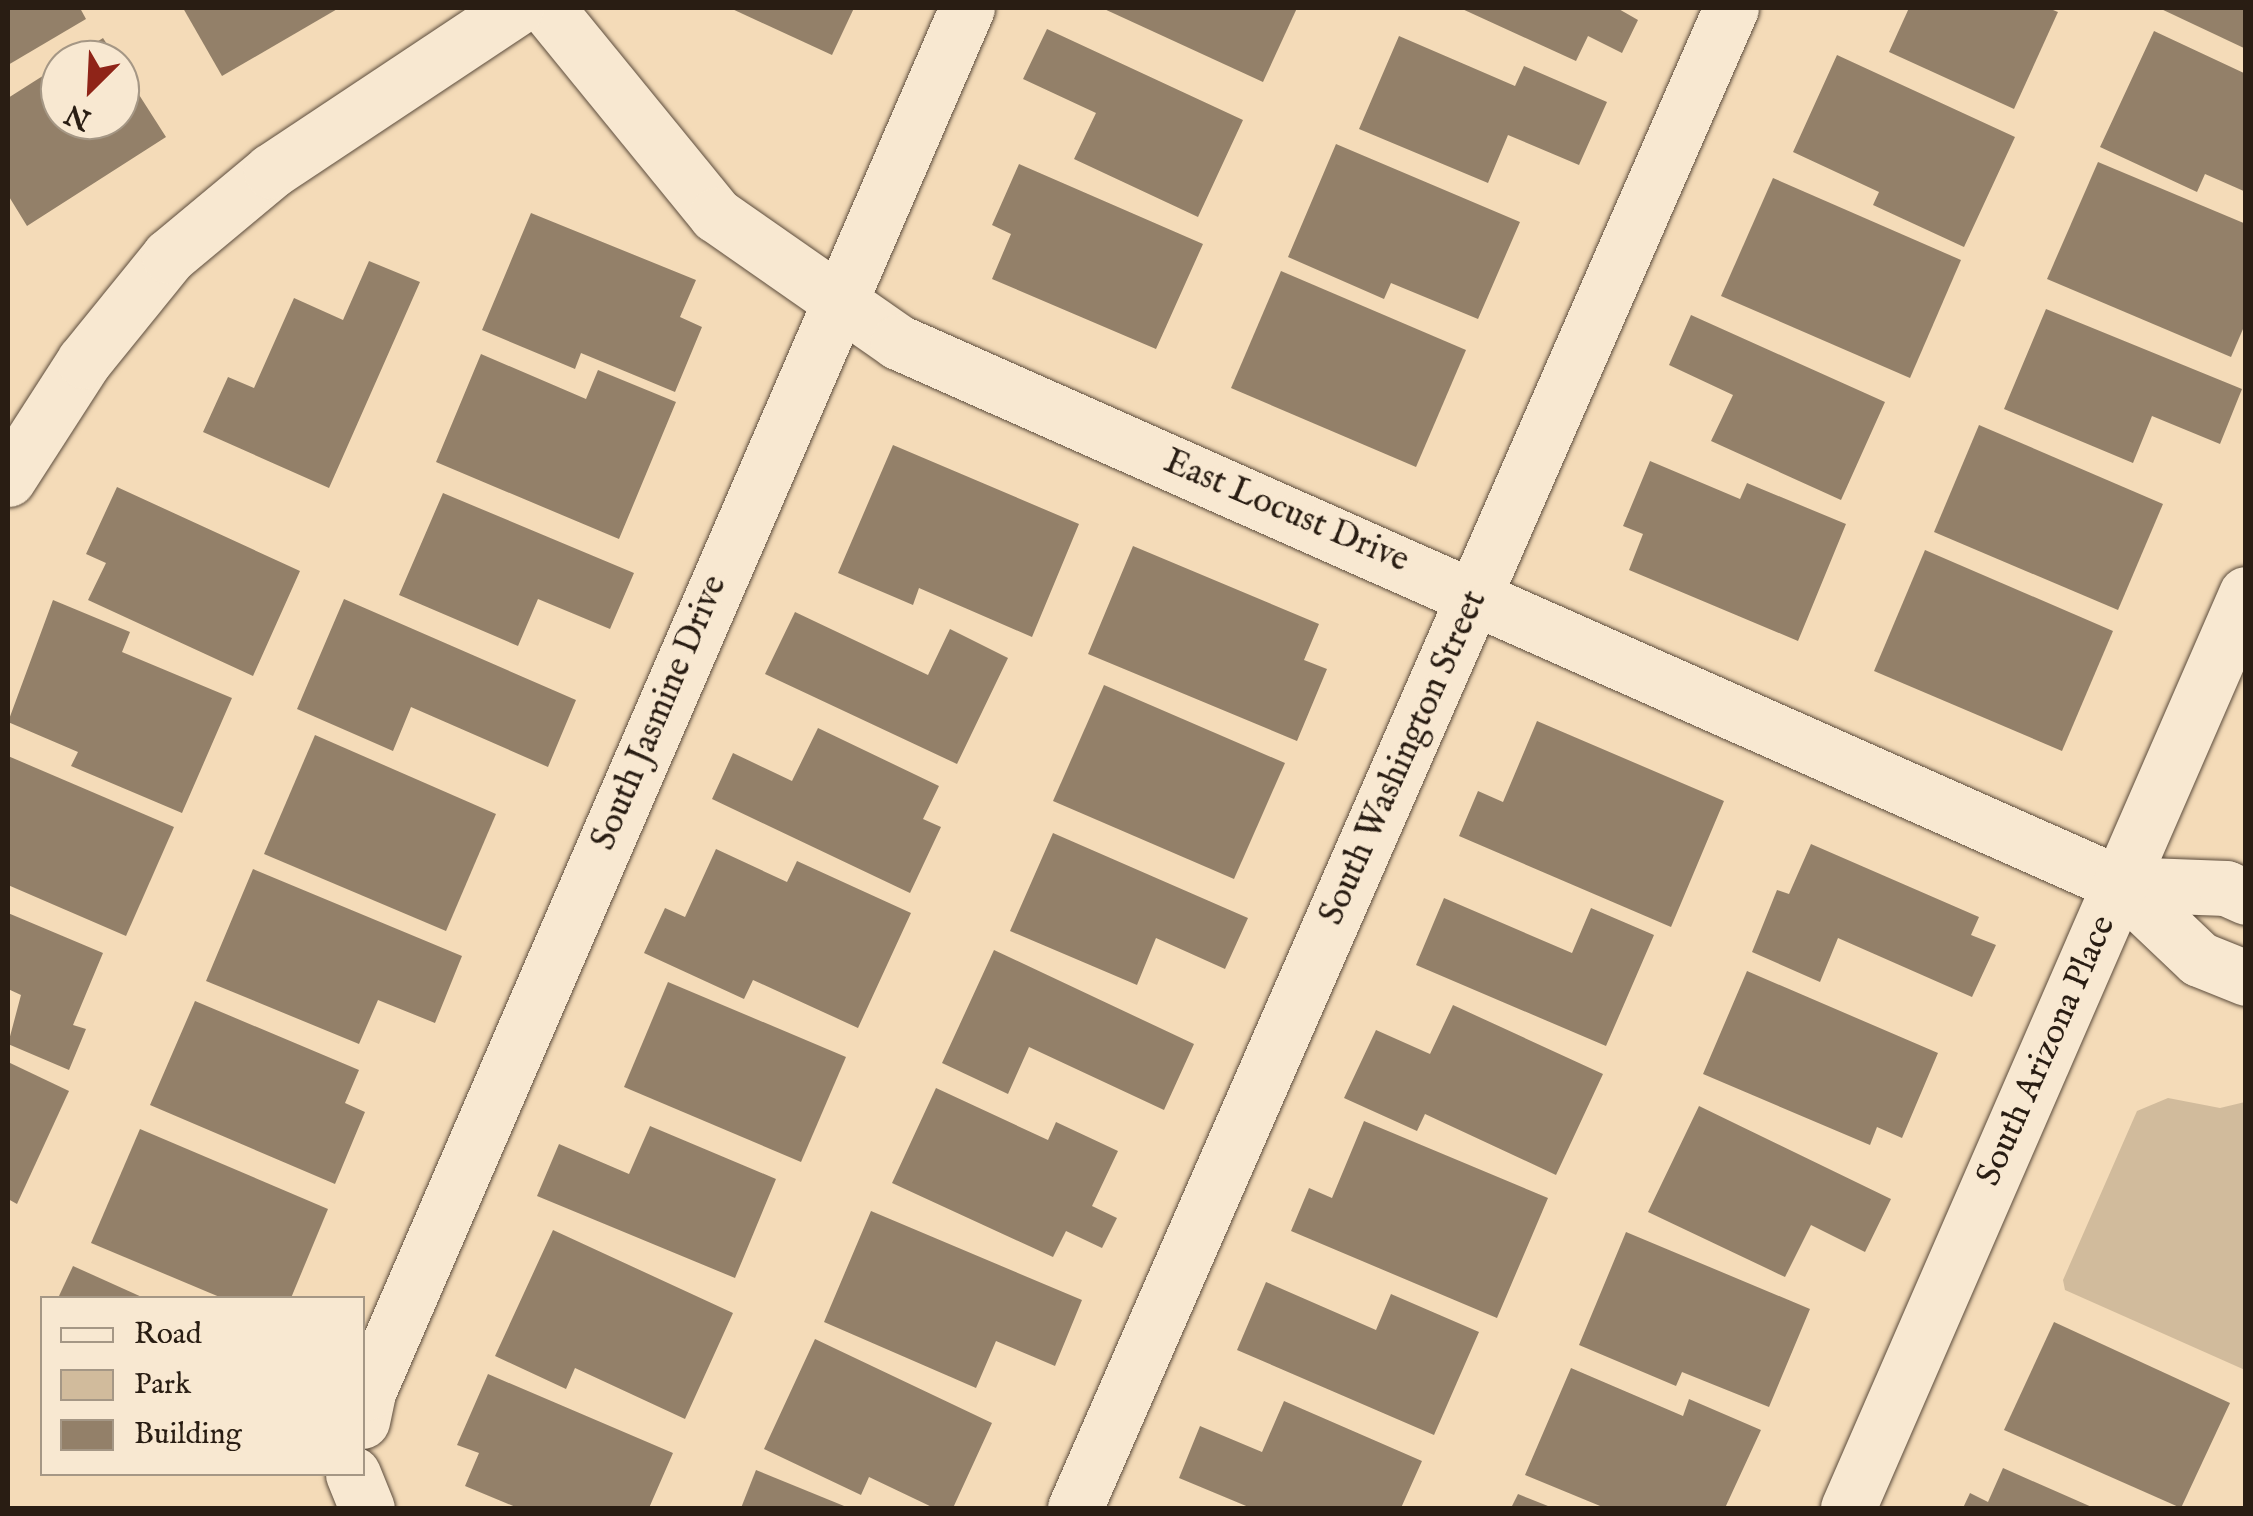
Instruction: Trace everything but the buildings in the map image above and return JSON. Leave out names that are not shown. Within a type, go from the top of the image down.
[{"type":"street","points":[[8,479],[23,413],[169,256],[272,171],[516,8]]},
{"type":"street","name":"East Locust Drive","points":[[547,8],[716,215],[838,302],[966,376],[1476,594],[2120,884],[2199,959],[2246,978]]},
{"type":"street","name":"South Jasmine Drive","points":[[365,1407],[368,1392],[967,8]]},
{"type":"street","name":"South Washington Street","points":[[1075,1508],[1731,8]]},
{"type":"street","name":"South Arizona Place","points":[[1848,1508],[2246,594]]},
{"type":"street","name":"East Locust Drive","points":[[2120,884],[2226,888],[2246,897]]},
{"type":"green space","points":[[2168,1098],[2220,1108],[2245,1102],[2245,1370],[2065,1290],[2063,1280],[2137,1111]]}]
